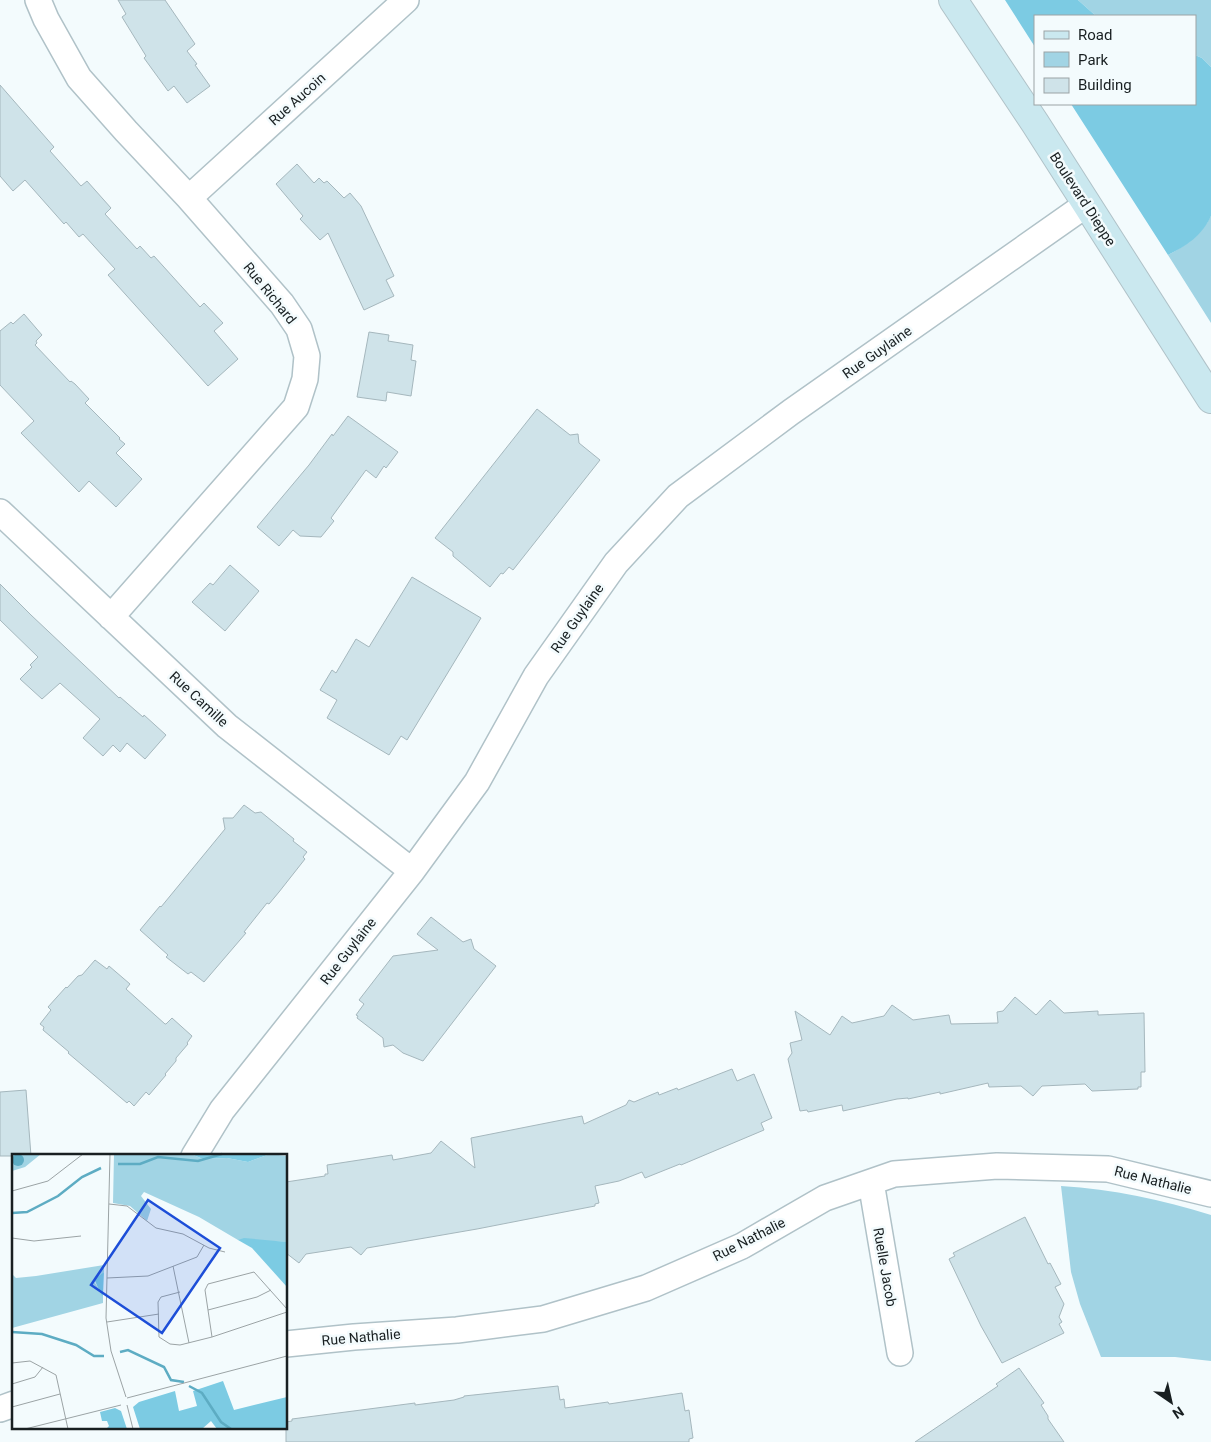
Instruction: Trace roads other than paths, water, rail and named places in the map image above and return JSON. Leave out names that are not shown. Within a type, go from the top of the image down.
[{"type":"main road","name":"Boulevard Dieppe","points":[[953,0],[1087,204],[1211,399]]},
{"type":"street","name":"Rue Richard","points":[[38,0],[46,19],[79,78],[126,132],[189,198],[282,304],[299,329],[307,356],[306,380],[296,407],[111,616]]},
{"type":"street","name":"Rue Aucoin","points":[[189,198],[406,0]]},
{"type":"street","name":"Rue Guylaine","points":[[195,1154],[222,1110],[412,871],[477,782],[536,676],[616,562],[678,496],[791,412],[1087,204]]},
{"type":"street","name":"Rue Camille","points":[[0,512],[228,726],[412,871]]},
{"type":"street","name":"Rue Nathalie","points":[[288,1344],[354,1336],[457,1330],[543,1319],[646,1288],[742,1246],[825,1198],[894,1174],[997,1166],[1108,1169],[1211,1194]]},
{"type":"street","name":"Ruelle Jacob","points":[[871,1182],[900,1353]]},
{"type":"street","points":[[0,1409],[12,1405]]}]
